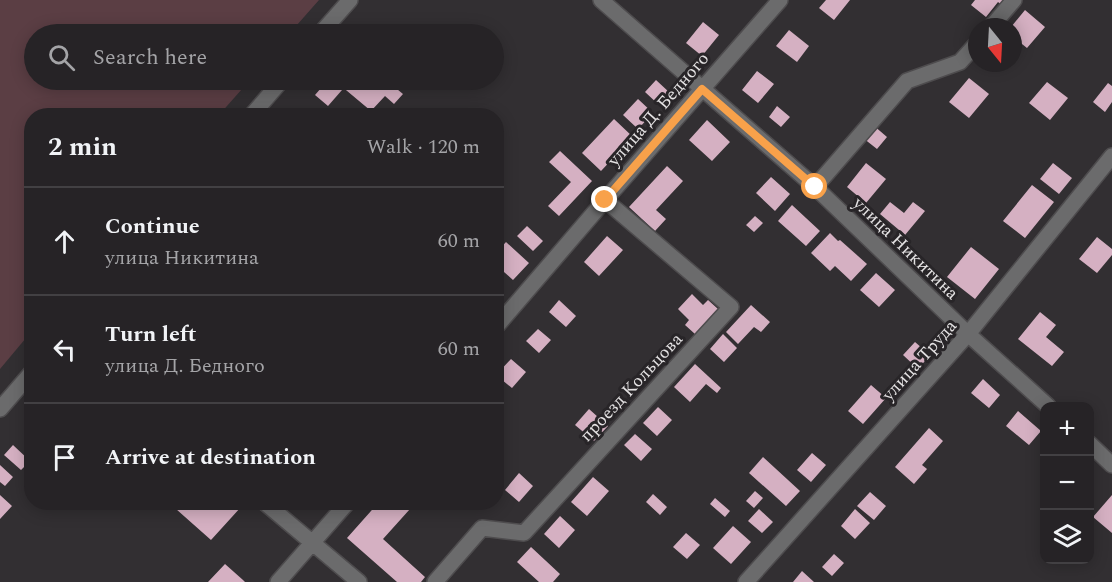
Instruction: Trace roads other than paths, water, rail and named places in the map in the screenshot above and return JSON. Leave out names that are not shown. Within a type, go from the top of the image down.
[{"type":"street","points":[[329,24],[350,0]]},
{"type":"street","name":"улица Никитина","points":[[601,0],[815,187],[968,334],[1044,402]]},
{"type":"street","name":"улица Д. Бедного","points":[[504,318],[780,0]]},
{"type":"street","points":[[999,18],[1014,0]]},
{"type":"street","points":[[815,187],[907,81],[960,62],[968,53]]},
{"type":"street","points":[[258,108],[273,90]]},
{"type":"street","name":"улица Труда","points":[[746,582],[968,334],[1112,156]]},
{"type":"street","name":"проезд Кольцова","points":[[435,582],[482,528],[524,533],[731,307],[605,200]]},
{"type":"street","points":[[0,409],[24,381]]},
{"type":"street","points":[[1094,448],[1111,460]]},
{"type":"street","points":[[273,510],[358,582]]},
{"type":"street","points":[[278,582],[341,510]]}]
